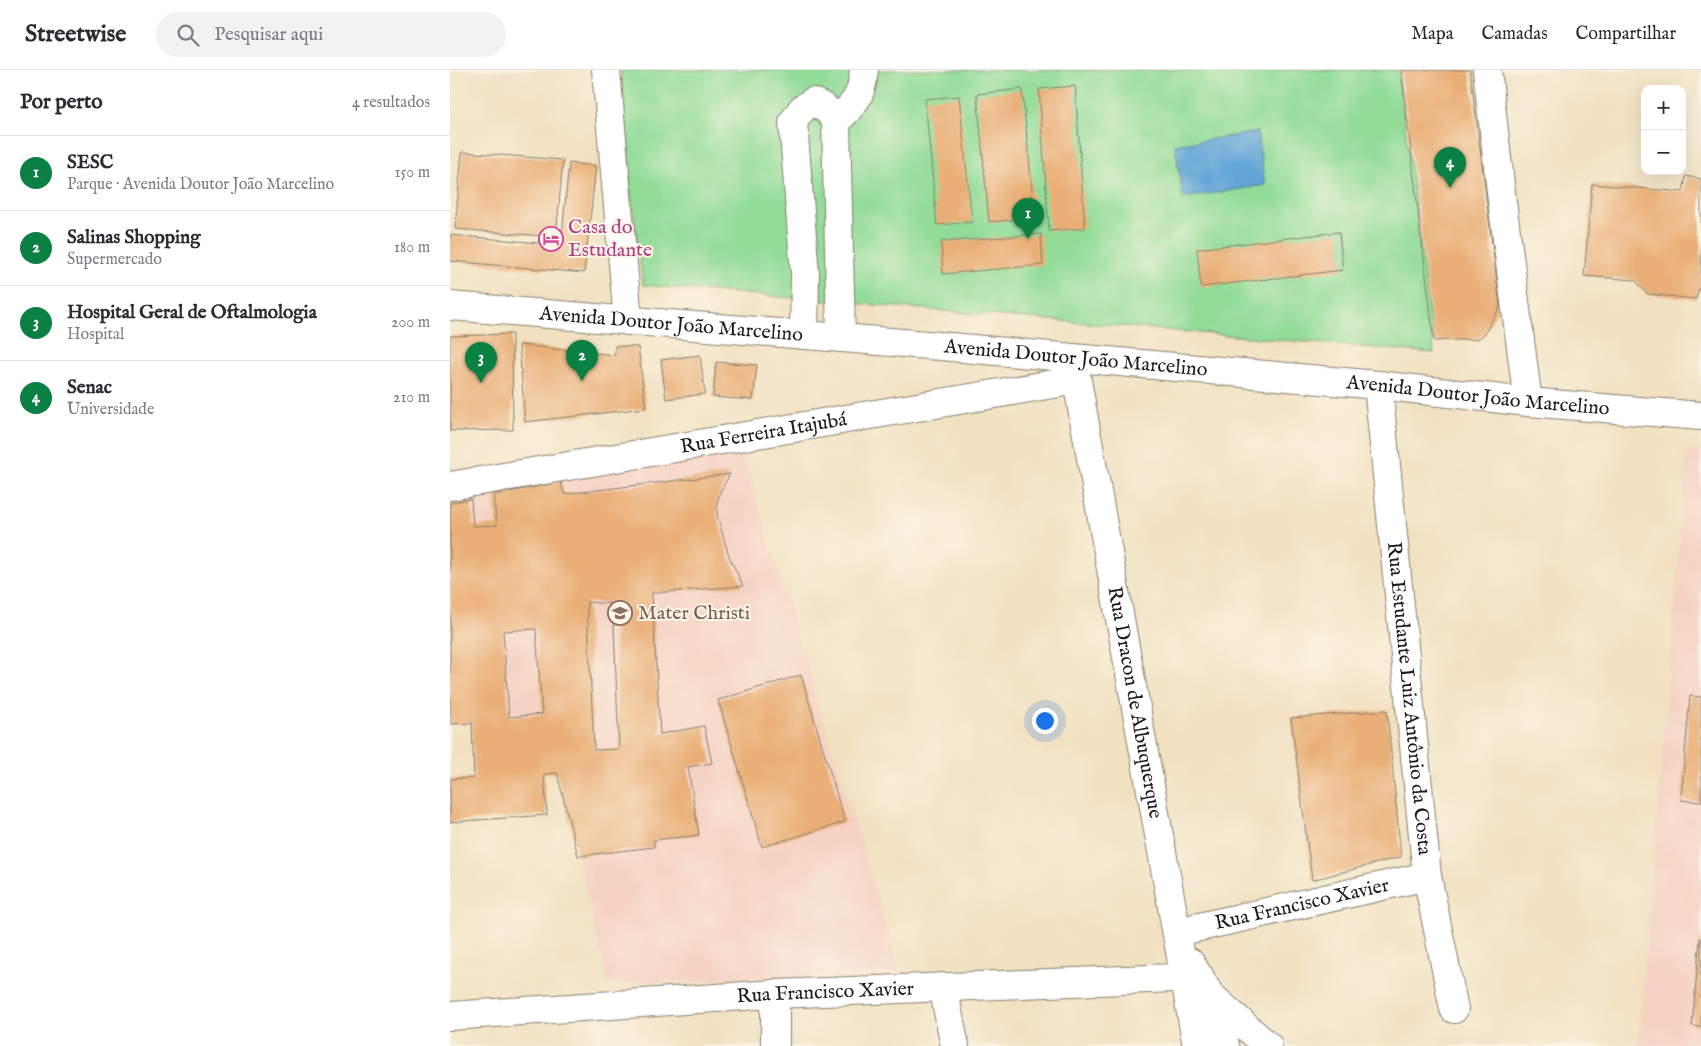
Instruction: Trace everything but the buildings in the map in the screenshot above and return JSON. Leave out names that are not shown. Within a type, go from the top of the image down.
[{"type":"street","points":[[606,70],[628,321]]},
{"type":"street","points":[[836,122],[858,99],[864,70]]},
{"type":"street","points":[[1487,70],[1528,402]]},
{"type":"street","points":[[804,335],[805,274],[793,122],[802,109],[812,102],[822,106],[831,113],[836,122],[841,338]]},
{"type":"street","name":"Avenida Doutor João Marcelino","points":[[450,306],[841,338],[1075,369],[1378,385],[1528,402],[1701,416]]},
{"type":"street","name":"Rua Ferreira Itajubá","points":[[450,486],[1075,369]]},
{"type":"street","name":"Rua Dracon de Albuquerque","points":[[1075,369],[1178,939]]},
{"type":"street","name":"Rua Estudante Luiz Antônio da Costa","points":[[1378,385],[1427,876],[1454,1009]]},
{"type":"street","name":"Rua Francisco Xavier","points":[[1178,939],[1427,876]]},
{"type":"street","points":[[1178,939],[1221,1027],[1225,1046]]},
{"type":"street","points":[[1197,1046],[1199,983]]},
{"type":"street","points":[[1199,983],[1268,1046]]},
{"type":"street","name":"Rua Francisco Xavier","points":[[450,1016],[775,994],[943,987],[1199,983]]},
{"type":"street","points":[[943,987],[955,1046]]},
{"type":"street","points":[[775,994],[775,1046]]},
{"type":"shaded area","name":"Mater Christi","points":[[741,449],[900,972],[608,984],[557,773],[474,779],[472,724],[450,724],[450,503]]},
{"type":"shaded area","points":[[1687,451],[1701,452],[1701,1046],[1638,1046]]},
{"type":"green space","points":[[621,70],[1398,70],[1434,353],[643,285],[631,193]]},
{"type":"water","points":[[1257,132],[1265,185],[1183,198],[1175,145]]},
{"type":"place","name":"Senac","points":[[1450,188]]},
{"type":"place","name":"Casa do Estudante","points":[[551,239]]},
{"type":"place","name":"SESC","points":[[1028,239]]},
{"type":"place","name":"Salinas Shopping","points":[[582,381]]},
{"type":"place","name":"Hospital Geral de Oftalmologia","points":[[481,383]]},
{"type":"place","name":"Mater Christi","points":[[620,613]]}]
